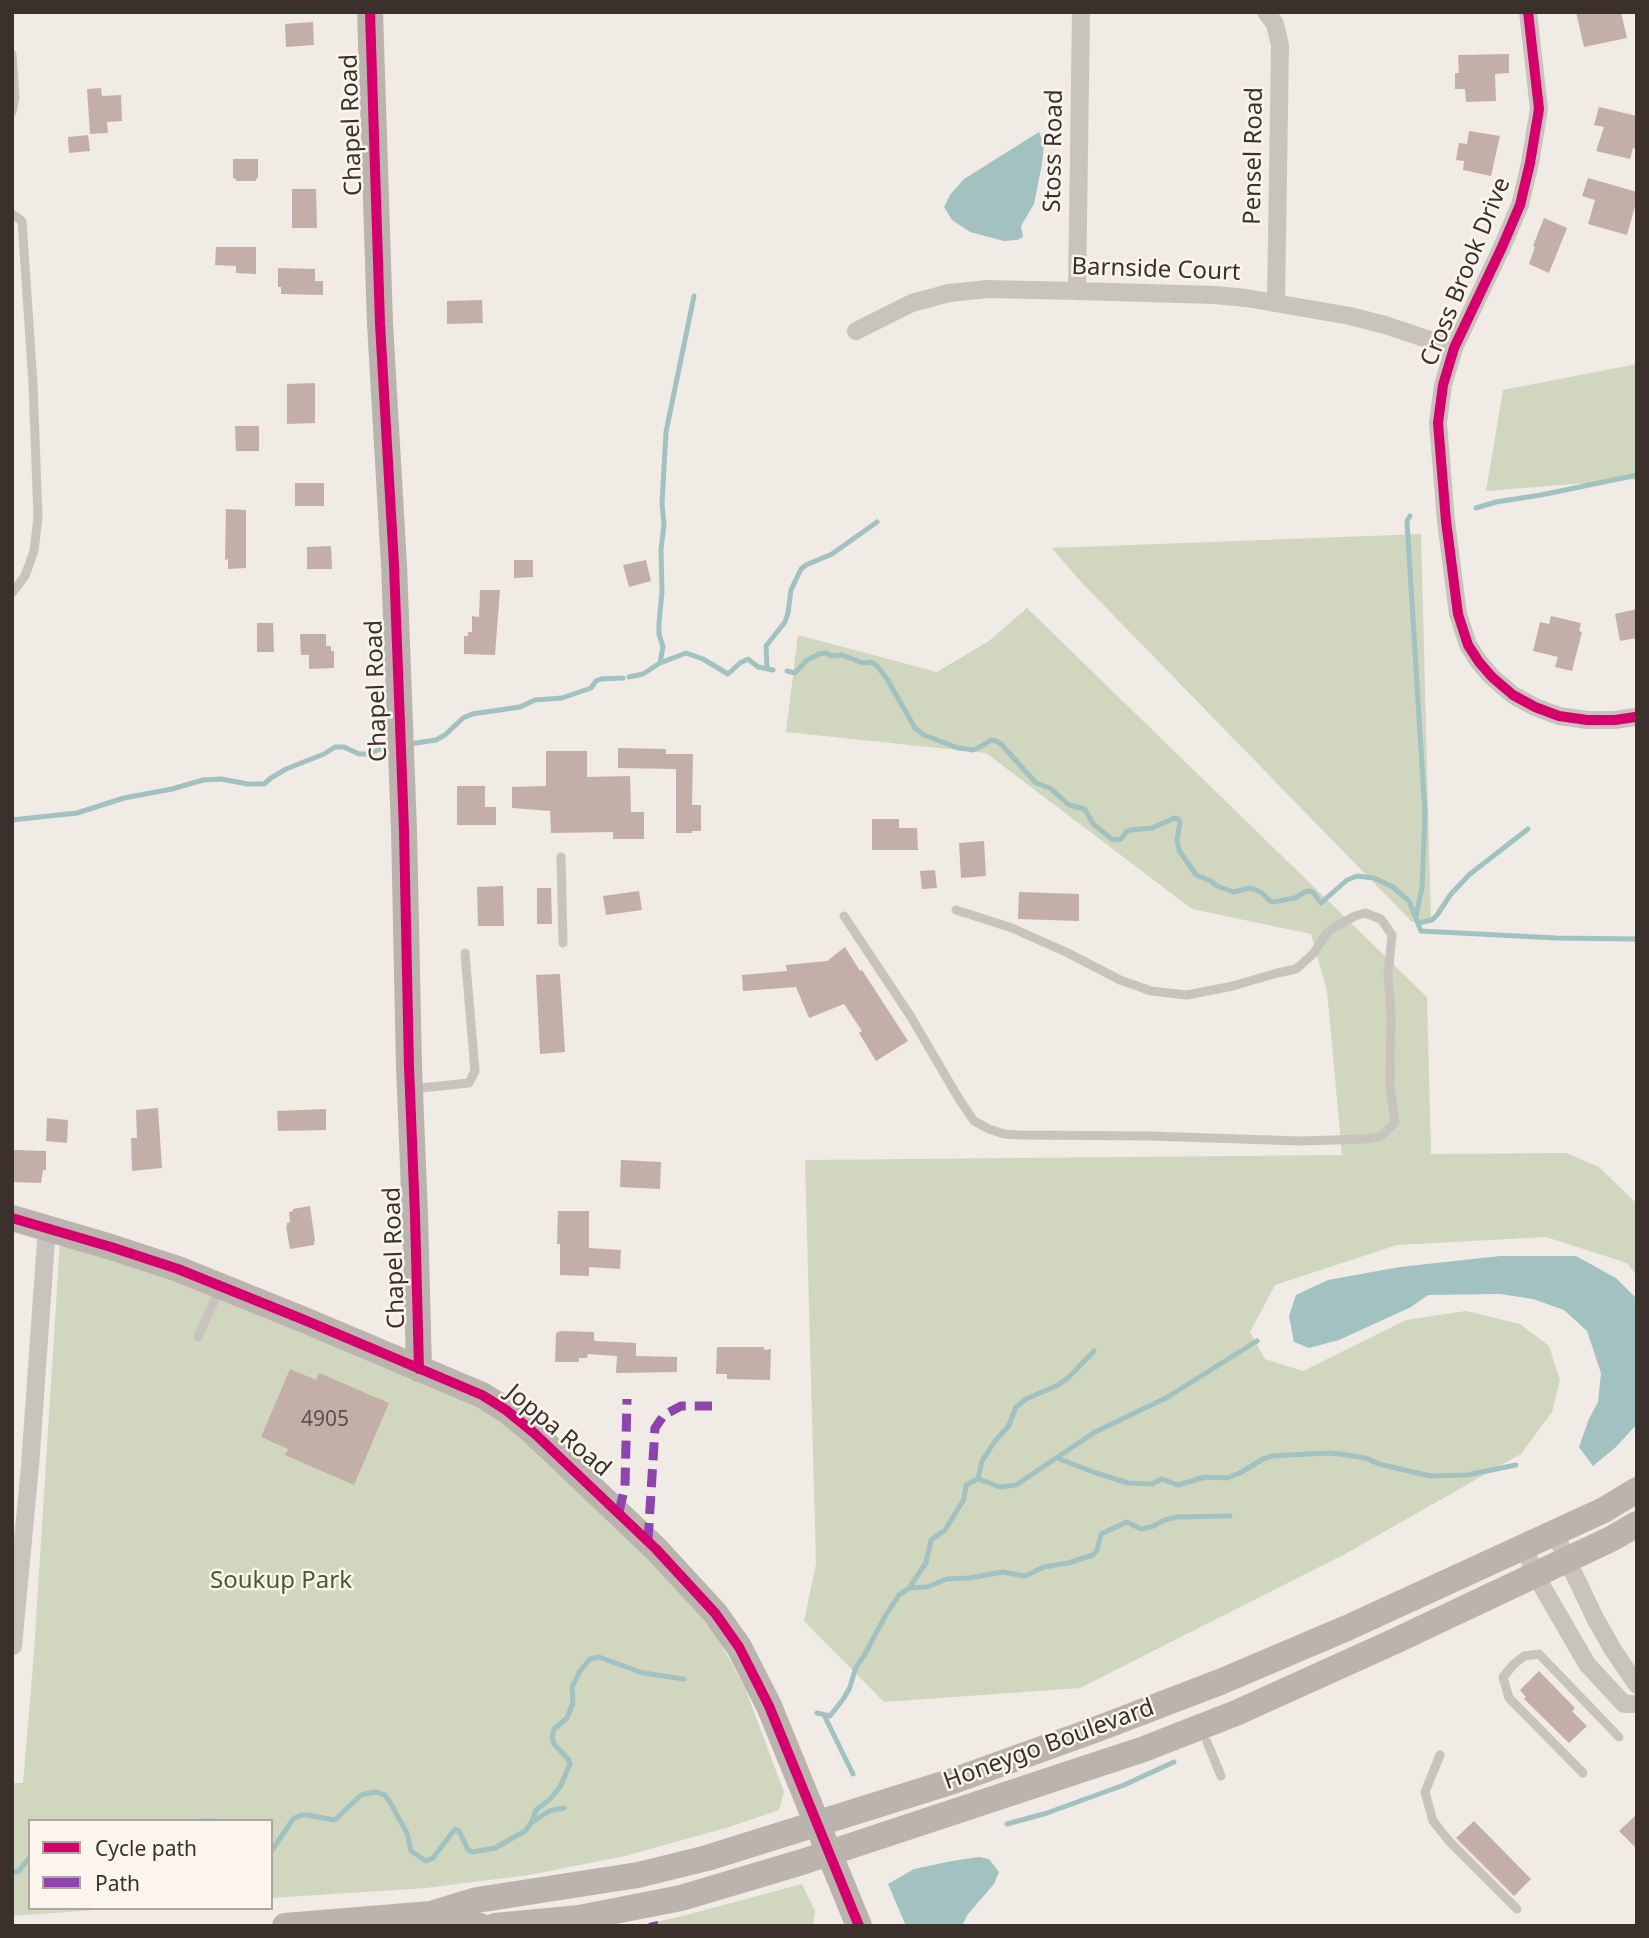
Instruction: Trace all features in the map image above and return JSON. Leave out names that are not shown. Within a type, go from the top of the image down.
[{"type":"main road","name":"Chapel Road","points":[[370,12],[380,324],[394,565],[404,831],[419,1369]]},
{"type":"main road","name":"Joppa Road","points":[[12,1218],[178,1269],[482,1395],[506,1409],[524,1424],[611,1504],[696,1591],[739,1647],[769,1706],[859,1926]]},
{"type":"main road","name":"Honeygo Boulevard","points":[[285,1926],[431,1914],[477,1900],[638,1875],[670,1868],[953,1781],[1220,1682],[1347,1628],[1604,1510],[1637,1490]]},
{"type":"main road","name":"Honeygo Boulevard","points":[[495,1926],[579,1919],[681,1899],[1144,1749],[1236,1713],[1393,1642],[1611,1539],[1637,1524]]},
{"type":"main road","name":"Honeygo Boulevard","points":[[431,1914],[480,1926]]},
{"type":"street","name":"Stoss Road","points":[[1077,291],[1081,12]]},
{"type":"street","name":"Pensel Road","points":[[1266,12],[1275,24],[1280,45],[1276,303]]},
{"type":"street","name":"Cross Brook Drive","points":[[1528,12],[1539,109],[1530,163],[1520,205],[1454,348],[1443,384],[1438,423],[1458,614],[1468,645],[1492,677],[1513,695],[1559,716],[1615,720],[1636,713]]},
{"type":"street","name":"Barnside Court","points":[[856,331],[912,303],[949,293],[987,289],[1077,291],[1215,295],[1276,303],[1350,316],[1454,348]]},
{"type":"street","points":[[13,1646],[21,1466],[46,1255],[46,1228]]},
{"type":"street","points":[[1555,1532],[1595,1618],[1637,1685]]},
{"type":"street","points":[[1522,1547],[1587,1664],[1624,1704],[1637,1704]]},
{"type":"lane","points":[[12,54],[15,97],[12,112]]},
{"type":"lane","points":[[12,214],[22,221],[33,384],[38,517],[34,551],[26,576],[12,593]]},
{"type":"lane","points":[[561,857],[563,943]]},
{"type":"lane","points":[[844,916],[911,1017],[959,1099],[975,1121],[989,1129],[1019,1135],[1300,1141],[1373,1138],[1381,1136],[1395,1123],[1390,1087],[1391,1014],[1388,975],[1392,935],[1381,919],[1365,913],[1335,927],[1327,933],[1313,954],[1296,969],[1187,995],[1140,987],[1012,928],[956,910]]},
{"type":"lane","points":[[410,1090],[470,1083],[475,1071],[465,953]]},
{"type":"lane","points":[[198,1337],[220,1286]]},
{"type":"lane","points":[[1583,1773],[1509,1698],[1503,1677],[1514,1664],[1524,1656],[1539,1654],[1619,1737]]},
{"type":"lane","points":[[1207,1742],[1221,1776]]},
{"type":"lane","points":[[1440,1755],[1425,1793],[1433,1821],[1449,1841],[1517,1909]]},
{"type":"green space","points":[[1637,364],[1637,479],[1486,491],[1503,390]]},
{"type":"green space","points":[[1421,534],[1431,921],[1412,922],[1081,582],[1052,548]]},
{"type":"green space","points":[[1027,608],[1427,997],[1431,1154],[1566,1153],[1599,1167],[1637,1204],[1637,1276],[1627,1263],[1546,1237],[1397,1245],[1275,1285],[1250,1332],[1265,1359],[1303,1371],[1406,1320],[1466,1311],[1520,1324],[1549,1346],[1560,1380],[1552,1412],[1521,1454],[1345,1554],[1080,1688],[884,1702],[804,1621],[816,1564],[805,1160],[1342,1155],[1327,991],[1311,934],[1192,909],[986,753],[786,732],[798,635],[937,672],[989,641]]},
{"type":"green space","name":"Soukup Park","points":[[60,1241],[123,1259],[463,1398],[507,1425],[594,1498],[714,1631],[745,1688],[784,1792],[779,1810],[625,1856],[529,1875],[426,1888],[273,1898],[273,1819],[28,1819],[28,1910],[94,1910],[12,1916],[12,1783],[23,1783]]},
{"type":"green space","points":[[802,1884],[815,1911],[813,1926],[636,1926],[679,1917]]},
{"type":"water","points":[[1039,132],[1044,144],[1042,164],[1034,204],[1021,226],[1023,237],[1004,241],[970,232],[952,220],[944,207],[964,179]]},
{"type":"water","points":[[1500,1256],[1576,1256],[1616,1278],[1637,1299],[1637,1424],[1616,1447],[1593,1466],[1579,1447],[1598,1402],[1601,1373],[1587,1331],[1564,1310],[1533,1299],[1500,1294],[1428,1295],[1411,1307],[1339,1340],[1309,1348],[1294,1342],[1289,1316],[1296,1295],[1328,1280],[1400,1267]]},
{"type":"water","points":[[979,1857],[989,1859],[999,1872],[994,1884],[968,1914],[962,1926],[906,1926],[888,1884],[914,1869]]},
{"type":"building","points":[[1576,12],[1621,12],[1627,38],[1584,47]]},
{"type":"building","points":[[313,22],[314,45],[286,47],[285,24]]},
{"type":"building","points":[[1509,54],[1509,73],[1495,74],[1496,101],[1466,102],[1465,89],[1455,89],[1455,73],[1459,73],[1458,55]]},
{"type":"building","points":[[101,88],[102,96],[121,95],[122,121],[107,122],[108,133],[90,134],[87,89]]},
{"type":"building","points":[[1599,107],[1637,116],[1637,149],[1633,148],[1630,159],[1596,151],[1604,127],[1594,125]]},
{"type":"building","points":[[1469,131],[1500,136],[1491,176],[1463,170],[1464,161],[1456,160],[1459,143],[1467,144]]},
{"type":"building","points":[[88,135],[90,151],[69,153],[68,137]]},
{"type":"building","points":[[233,159],[258,159],[256,181],[236,181],[233,178]]},
{"type":"building","points":[[1588,178],[1637,192],[1627,235],[1588,224],[1595,200],[1582,196]]},
{"type":"building","points":[[292,189],[316,189],[317,228],[292,228]]},
{"type":"building","points":[[1544,218],[1567,228],[1549,273],[1529,264]]},
{"type":"building","points":[[216,247],[256,247],[256,274],[236,273],[236,266],[215,265]]},
{"type":"building","points":[[278,268],[315,269],[315,281],[323,281],[323,295],[281,294],[281,287],[278,287]]},
{"type":"building","points":[[482,300],[483,323],[447,324],[447,301]]},
{"type":"building","points":[[315,383],[315,423],[287,424],[287,384]]},
{"type":"building","points":[[235,426],[259,426],[259,451],[236,451]]},
{"type":"building","points":[[295,483],[324,483],[324,506],[295,506]]},
{"type":"building","points":[[226,509],[246,510],[246,568],[228,569],[228,559],[225,560]]},
{"type":"building","points":[[331,546],[332,569],[307,569],[307,547]]},
{"type":"building","points":[[514,560],[533,560],[533,577],[514,578]]},
{"type":"building","points":[[646,560],[651,581],[629,587],[623,565]]},
{"type":"building","points":[[480,590],[500,590],[495,655],[464,654],[464,636],[472,632],[472,616],[479,617]]},
{"type":"building","points":[[1637,609],[1637,638],[1620,641],[1615,614]]},
{"type":"building","points":[[1551,616],[1581,623],[1579,631],[1582,632],[1572,671],[1555,667],[1558,657],[1533,651],[1540,622],[1549,624]]},
{"type":"building","points":[[257,623],[273,623],[274,652],[257,652]]},
{"type":"building","points":[[300,634],[326,634],[326,646],[331,646],[331,651],[334,651],[334,668],[309,669],[309,655],[301,655]]},
{"type":"building","points":[[618,748],[666,749],[666,754],[693,754],[692,805],[701,805],[701,831],[676,833],[676,769],[618,768]]},
{"type":"building","points":[[546,751],[587,751],[587,777],[630,776],[631,812],[644,812],[644,839],[613,839],[613,832],[551,833],[550,811],[512,808],[512,787],[546,786]]},
{"type":"building","points":[[457,786],[485,786],[485,807],[496,807],[496,825],[457,825]]},
{"type":"building","points":[[872,819],[899,819],[899,828],[917,828],[918,850],[872,850]]},
{"type":"building","points":[[984,841],[986,876],[961,878],[959,843]]},
{"type":"building","points":[[935,870],[937,888],[922,889],[920,871]]},
{"type":"building","points":[[503,886],[504,926],[478,926],[477,887]]},
{"type":"building","points":[[537,888],[551,888],[552,924],[537,924]]},
{"type":"building","points":[[639,891],[642,910],[606,915],[603,896]]},
{"type":"building","points":[[1019,892],[1079,894],[1079,921],[1018,919]]},
{"type":"building","points":[[845,947],[908,1041],[876,1061],[859,1033],[862,1031],[844,1004],[809,1018],[796,987],[743,991],[742,975],[787,971],[786,965],[827,961]]},
{"type":"building","points":[[560,974],[565,1052],[540,1054],[536,975]]},
{"type":"building","points":[[158,1108],[162,1168],[132,1171],[131,1138],[137,1138],[136,1110]]},
{"type":"building","points":[[326,1109],[326,1130],[278,1131],[277,1111]]},
{"type":"building","points":[[47,1118],[68,1120],[67,1143],[46,1141]]},
{"type":"building","points":[[12,1151],[46,1151],[46,1170],[43,1170],[41,1183],[12,1182]]},
{"type":"building","points":[[621,1160],[661,1162],[660,1189],[620,1187]]},
{"type":"building","points":[[310,1206],[314,1245],[290,1249],[286,1226],[290,1222],[289,1212]]},
{"type":"building","points":[[558,1211],[589,1211],[589,1248],[621,1250],[620,1269],[589,1267],[589,1276],[560,1275]]},
{"type":"building","points":[[594,1332],[596,1341],[636,1343],[636,1356],[677,1357],[677,1372],[616,1373],[617,1356],[588,1354],[587,1358],[579,1358],[579,1362],[555,1362],[556,1333]]},
{"type":"building","points":[[717,1347],[771,1349],[770,1380],[727,1379],[727,1374],[716,1374]]},
{"type":"building","points":[[290,1369],[316,1380],[319,1373],[389,1403],[354,1485],[285,1455],[288,1449],[261,1437]]},
{"type":"building","points":[[1539,1671],[1575,1708],[1572,1711],[1587,1726],[1569,1743],[1524,1699],[1526,1697],[1520,1690]]},
{"type":"building","points":[[1637,1814],[1637,1849],[1619,1831]]},
{"type":"building","points":[[1474,1821],[1531,1879],[1514,1896],[1456,1838]]},
{"type":"waterway","points":[[660,663],[663,647],[659,623],[666,432],[694,296]]},
{"type":"waterway","points":[[1476,508],[1637,475]]},
{"type":"waterway","points":[[1410,516],[1407,521],[1425,815],[1422,888],[1416,916]]},
{"type":"waterway","points":[[767,669],[766,646],[785,622],[791,590],[801,569],[832,554],[877,522]]},
{"type":"waterway","points":[[629,677],[643,674],[660,663],[686,653],[703,659],[728,674],[748,659],[758,667],[773,670]]},
{"type":"waterway","points":[[787,671],[795,673],[807,660],[826,653],[832,656],[842,655],[863,663],[871,662],[887,679],[915,728],[924,735],[958,748],[973,750],[991,740],[996,741],[1036,783],[1050,788],[1069,805],[1085,809],[1093,824],[1113,840],[1121,839],[1131,830],[1152,828],[1178,819],[1179,850],[1196,875],[1234,892],[1253,889],[1273,902],[1295,898],[1309,891],[1313,892],[1321,903],[1347,880],[1357,876],[1374,878],[1393,887],[1409,901],[1421,931],[1637,939]]},
{"type":"waterway","points":[[409,744],[436,740],[472,714],[520,707],[535,700],[562,698],[591,688],[601,679],[623,678]]},
{"type":"waterway","points":[[12,820],[77,813],[124,798],[203,780],[221,779],[264,784],[286,769],[335,747],[367,754],[390,746]]},
{"type":"waterway","points":[[1418,923],[1432,920],[1470,874],[1528,829]]},
{"type":"waterway","points":[[817,1713],[830,1716],[844,1698],[856,1667],[884,1618],[926,1563],[931,1540],[945,1530],[964,1499],[966,1485],[978,1479],[1000,1487],[1016,1485],[1095,1432],[1166,1398],[1257,1341]]},
{"type":"waterway","points":[[978,1479],[982,1461],[1008,1427],[1016,1407],[1026,1399],[1058,1385],[1094,1351]]},
{"type":"waterway","points":[[1057,1458],[1128,1483],[1152,1484],[1162,1479],[1178,1485],[1205,1477],[1227,1478],[1263,1459],[1288,1455],[1347,1455],[1430,1476],[1467,1475],[1516,1465]]},
{"type":"waterway","points":[[909,1588],[927,1587],[947,1579],[1003,1572],[1025,1576],[1044,1567],[1068,1563],[1093,1555],[1101,1534],[1127,1522],[1141,1529],[1177,1517],[1230,1516]]},
{"type":"waterway","points":[[273,1849],[293,1819],[307,1815],[335,1820],[361,1795],[375,1792],[385,1795],[407,1833],[411,1851],[426,1861],[433,1858],[455,1829],[472,1852],[495,1848],[525,1831],[536,1810],[560,1787],[570,1764],[554,1744],[552,1737],[554,1729],[567,1718],[573,1703],[572,1687],[590,1659],[599,1657],[643,1673],[684,1679]]},
{"type":"waterway","points":[[824,1715],[853,1774]]},
{"type":"waterway","points":[[1007,1824],[1047,1813],[1124,1785],[1174,1762]]},
{"type":"waterway","points":[[531,1823],[549,1811],[564,1808]]},
{"type":"waterway","points":[[12,1873],[19,1871],[28,1860]]},
{"type":"marked path","points":[[619,1512],[625,1486],[627,1399]]},
{"type":"marked path","points":[[648,1541],[655,1428],[664,1415],[681,1406],[712,1406]]},
{"type":"marked path","points":[[653,1922],[654,1926]]},
{"type":"cycle path","points":[[370,12],[380,324],[394,565],[404,830],[419,1369]]},
{"type":"cycle path","points":[[1528,12],[1539,109],[1530,163],[1520,205],[1454,348],[1443,385],[1438,423],[1446,521],[1458,614],[1468,645],[1479,662],[1513,695],[1559,716],[1587,720],[1635,717]]},
{"type":"cycle path","points":[[12,1218],[178,1269],[302,1319],[482,1395],[533,1432],[656,1549],[715,1613],[739,1647],[769,1706],[859,1926]]}]
